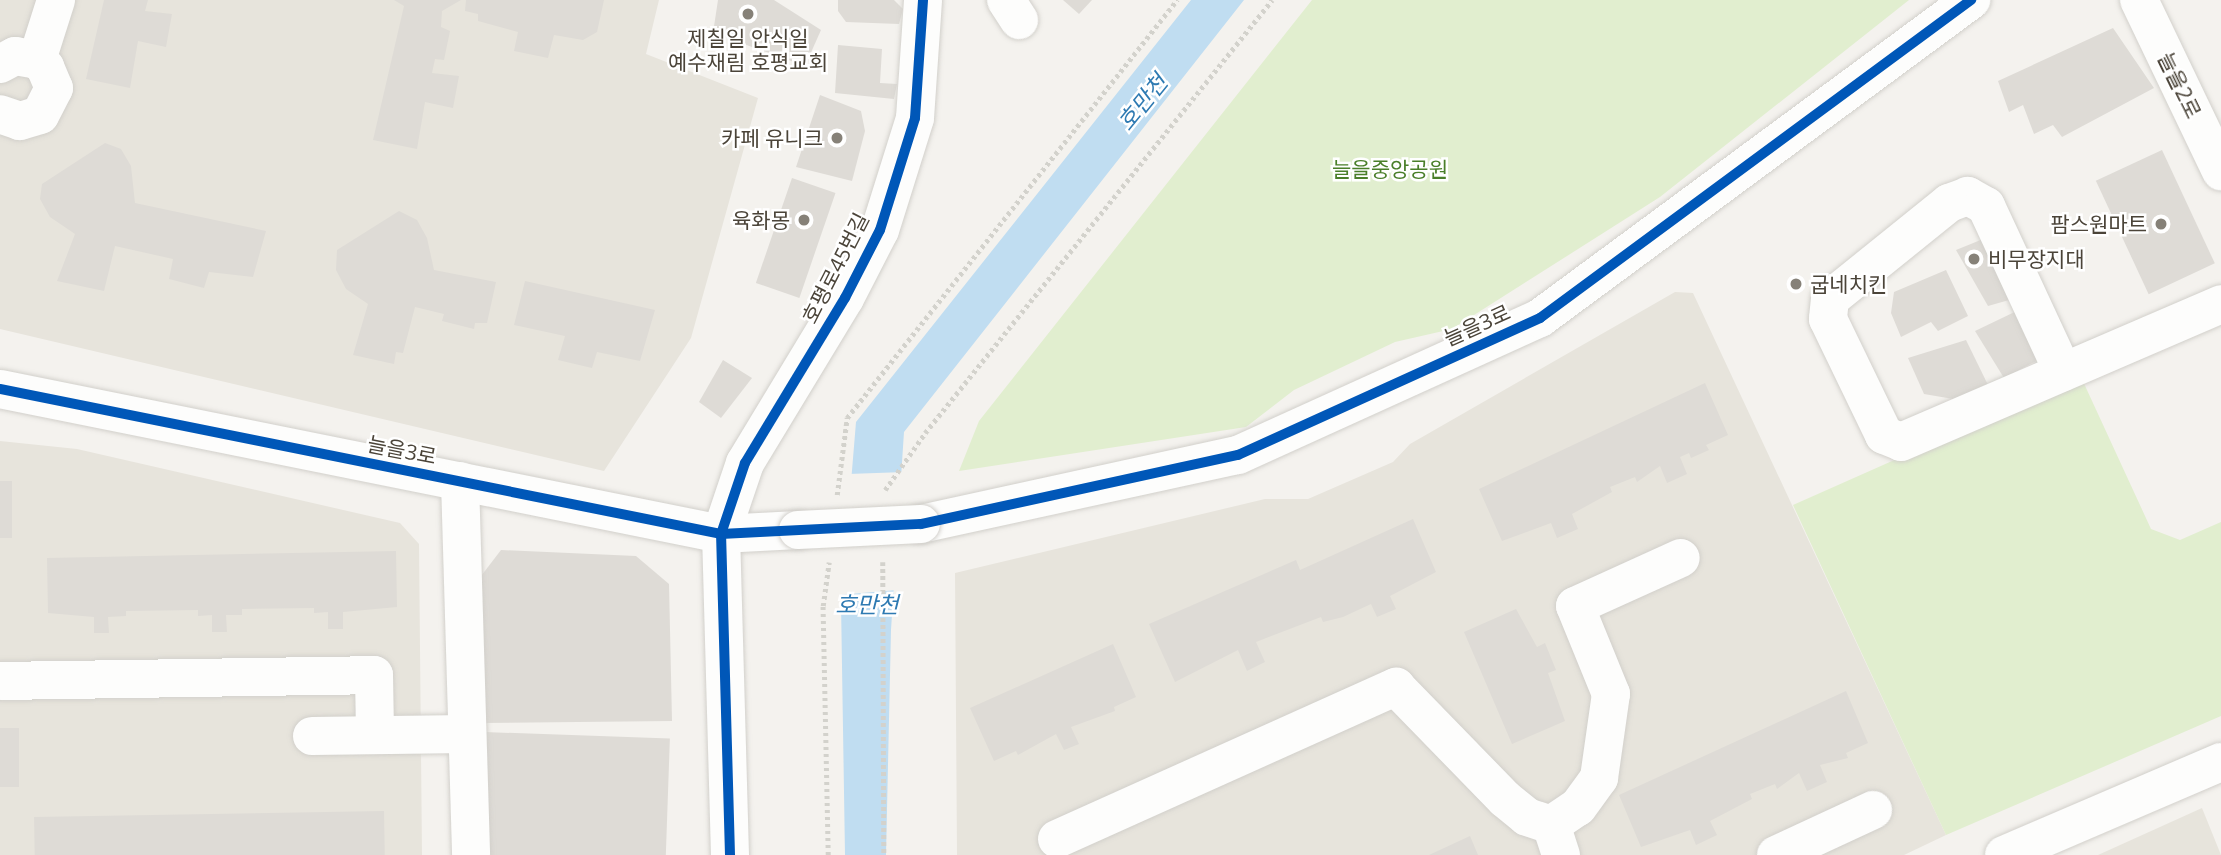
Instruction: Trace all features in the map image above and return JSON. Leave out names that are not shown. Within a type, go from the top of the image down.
[{"type":"street","points":[[37,60],[56,0]]},
{"type":"street","name":"호평로45번길","points":[[720,534],[745,463],[845,298],[880,230],[915,118],[923,0]]},
{"type":"street","name":"늘을3로","points":[[0,389],[720,534],[921,524],[1238,455],[1540,318],[1971,0]]},
{"type":"street","name":"늘을2로","points":[[2139,0],[2221,171]]},
{"type":"street","points":[[0,64],[15,56],[37,60],[54,88],[47,108],[40,115],[20,121],[0,114]]},
{"type":"street","points":[[2063,372],[1986,206],[1968,196],[1949,204],[1830,299],[1828,319],[1884,435],[1901,442],[2063,372],[2221,303]]},
{"type":"street","points":[[460,481],[471,855]]},
{"type":"street","points":[[720,534],[730,855]]},
{"type":"street","points":[[1057,839],[1396,687],[1505,799],[1556,840],[1599,778],[1611,694],[1575,606],[1681,558]]},
{"type":"street","points":[[0,681],[374,676],[375,736]]},
{"type":"street","points":[[312,736],[467,734]]},
{"type":"street","points":[[2004,855],[2221,762]]},
{"type":"street","points":[[1776,855],[1873,810]]},
{"type":"path","points":[[837,498],[847,418],[1177,0]]},
{"type":"path","points":[[884,499],[885,486],[925,433],[1272,0]]},
{"type":"path","points":[[828,855],[823,606],[830,552]]},
{"type":"path","points":[[883,553],[884,855]]},
{"type":"shaded area","points":[[0,0],[659,0],[646,54],[758,98],[691,338],[604,471],[0,329]]},
{"type":"shaded area","points":[[1675,292],[1693,293],[1946,835],[1904,855],[957,855],[955,573],[1265,499],[1308,499],[1393,462],[1410,444]]},
{"type":"shaded area","points":[[0,441],[77,449],[400,523],[419,544],[422,855],[0,855]]},
{"type":"shaded area","points":[[2202,808],[2221,855],[2098,855]]},
{"type":"green space","name":"늘을중앙공원","points":[[1312,0],[1909,0],[1660,197],[1452,329],[1395,342],[1294,390],[1246,427],[959,471],[979,421]]},
{"type":"green space","points":[[2081,377],[2151,529],[2180,540],[2221,522],[2221,716],[1946,835],[1793,505]]},
{"type":"water","name":"호만천","points":[[1191,0],[1244,0],[904,432],[891,630],[886,855],[845,855],[841,603],[856,422]]},
{"type":"pier","points":[[905,472],[897,590],[838,595],[848,474]]},
{"type":"building","points":[[104,0],[148,0],[145,11],[172,14],[166,47],[138,41],[130,88],[86,79]]},
{"type":"building","points":[[394,0],[461,0],[442,11],[441,27],[450,31],[444,60],[435,59],[432,73],[459,76],[453,108],[425,102],[417,149],[373,140],[404,6]]},
{"type":"building","points":[[466,0],[604,0],[597,32],[583,40],[554,35],[548,58],[514,51],[518,32],[478,21],[478,14],[465,11]]},
{"type":"building","points":[[718,0],[774,0],[821,30],[805,66],[713,33]]},
{"type":"building","points":[[838,0],[894,0],[903,9],[899,24],[846,22],[838,11]]},
{"type":"building","points":[[1063,0],[1092,0],[1079,14]]},
{"type":"building","points":[[2113,28],[2154,88],[2062,137],[2053,125],[2034,134],[2023,105],[2009,112],[1998,81]]},
{"type":"building","points":[[838,45],[882,49],[880,83],[897,84],[894,99],[835,93]]},
{"type":"building","points":[[820,95],[861,111],[865,131],[852,181],[796,167]]},
{"type":"building","points":[[105,143],[121,149],[131,166],[135,203],[266,231],[253,277],[209,272],[204,288],[169,279],[173,259],[115,246],[104,291],[57,281],[75,234],[50,217],[40,199],[42,184]]},
{"type":"building","points":[[2162,150],[2215,263],[2149,294],[2096,181]]},
{"type":"building","points":[[792,178],[835,193],[799,298],[756,283]]},
{"type":"building","points":[[399,211],[417,220],[427,238],[434,270],[496,282],[487,323],[475,323],[474,329],[442,321],[444,314],[415,307],[403,353],[396,352],[394,364],[353,355],[368,304],[346,289],[336,270],[337,250]]},
{"type":"building","points":[[1993,235],[2023,296],[1988,306],[1956,250]]},
{"type":"building","points":[[1946,270],[1968,316],[1938,331],[1931,322],[1901,337],[1891,313],[1894,292]]},
{"type":"building","points":[[525,281],[655,310],[640,361],[597,352],[592,368],[558,360],[565,336],[514,325]]},
{"type":"building","points":[[2025,307],[2045,339],[2036,361],[2004,378],[1975,331]]},
{"type":"building","points":[[1966,340],[1989,387],[1959,400],[1924,394],[1908,358]]},
{"type":"building","points":[[723,360],[752,378],[721,418],[699,402]]},
{"type":"building","points":[[1705,383],[1728,435],[1706,445],[1709,450],[1691,458],[1689,453],[1680,457],[1687,474],[1667,483],[1660,466],[1637,482],[1635,477],[1610,487],[1612,492],[1572,514],[1578,529],[1557,538],[1551,523],[1502,541],[1479,489]]},
{"type":"building","points":[[0,481],[12,481],[12,538],[0,538]]},
{"type":"building","points":[[1413,519],[1436,572],[1390,596],[1396,609],[1377,617],[1371,604],[1343,617],[1323,622],[1321,617],[1256,642],[1265,662],[1247,671],[1238,650],[1175,682],[1149,624],[1296,560],[1300,570]]},
{"type":"building","points":[[501,550],[636,556],[669,584],[672,721],[482,723],[478,580]]},
{"type":"building","points":[[396,551],[397,607],[343,612],[343,629],[328,629],[328,612],[314,613],[314,608],[242,609],[242,615],[226,615],[227,632],[212,632],[212,615],[198,616],[198,610],[126,611],[126,616],[108,617],[109,633],[94,633],[94,617],[48,613],[47,558]]},
{"type":"building","points":[[1516,609],[1537,647],[1545,643],[1556,670],[1548,673],[1565,721],[1512,744],[1464,632]]},
{"type":"building","points":[[1113,644],[1136,697],[1114,707],[1115,711],[1071,727],[1079,744],[1064,750],[1056,734],[1018,755],[1016,751],[994,761],[970,708]]},
{"type":"building","points":[[1846,691],[1868,743],[1846,753],[1848,758],[1820,765],[1827,782],[1807,791],[1799,773],[1777,789],[1775,784],[1750,794],[1752,799],[1710,821],[1717,835],[1696,845],[1690,830],[1641,847],[1619,795]]},
{"type":"building","points":[[0,728],[19,728],[19,787],[0,787]]},
{"type":"building","points":[[484,732],[670,738],[666,855],[480,855]]},
{"type":"building","points":[[384,811],[385,855],[35,855],[34,817]]},
{"type":"building","points":[[1470,836],[1478,855],[1429,855]]},
{"type":"cycle path","points":[[730,855],[721,534],[745,463],[845,298],[880,230],[915,118],[923,0]]},
{"type":"cycle path","points":[[0,389],[721,534],[921,524],[1238,455],[1540,318],[1971,0]]},
{"type":"place","name":"제칠일 안식일 예수재림 호평교회","points":[[748,14]]},
{"type":"place","name":"카페 유니크","points":[[837,138]]},
{"type":"place","name":"육화몽","points":[[804,220]]},
{"type":"place","name":"팜스원마트","points":[[2161,224]]},
{"type":"place","name":"비무장지대","points":[[1974,259]]},
{"type":"place","name":"굽네치킨","points":[[1796,284]]}]
